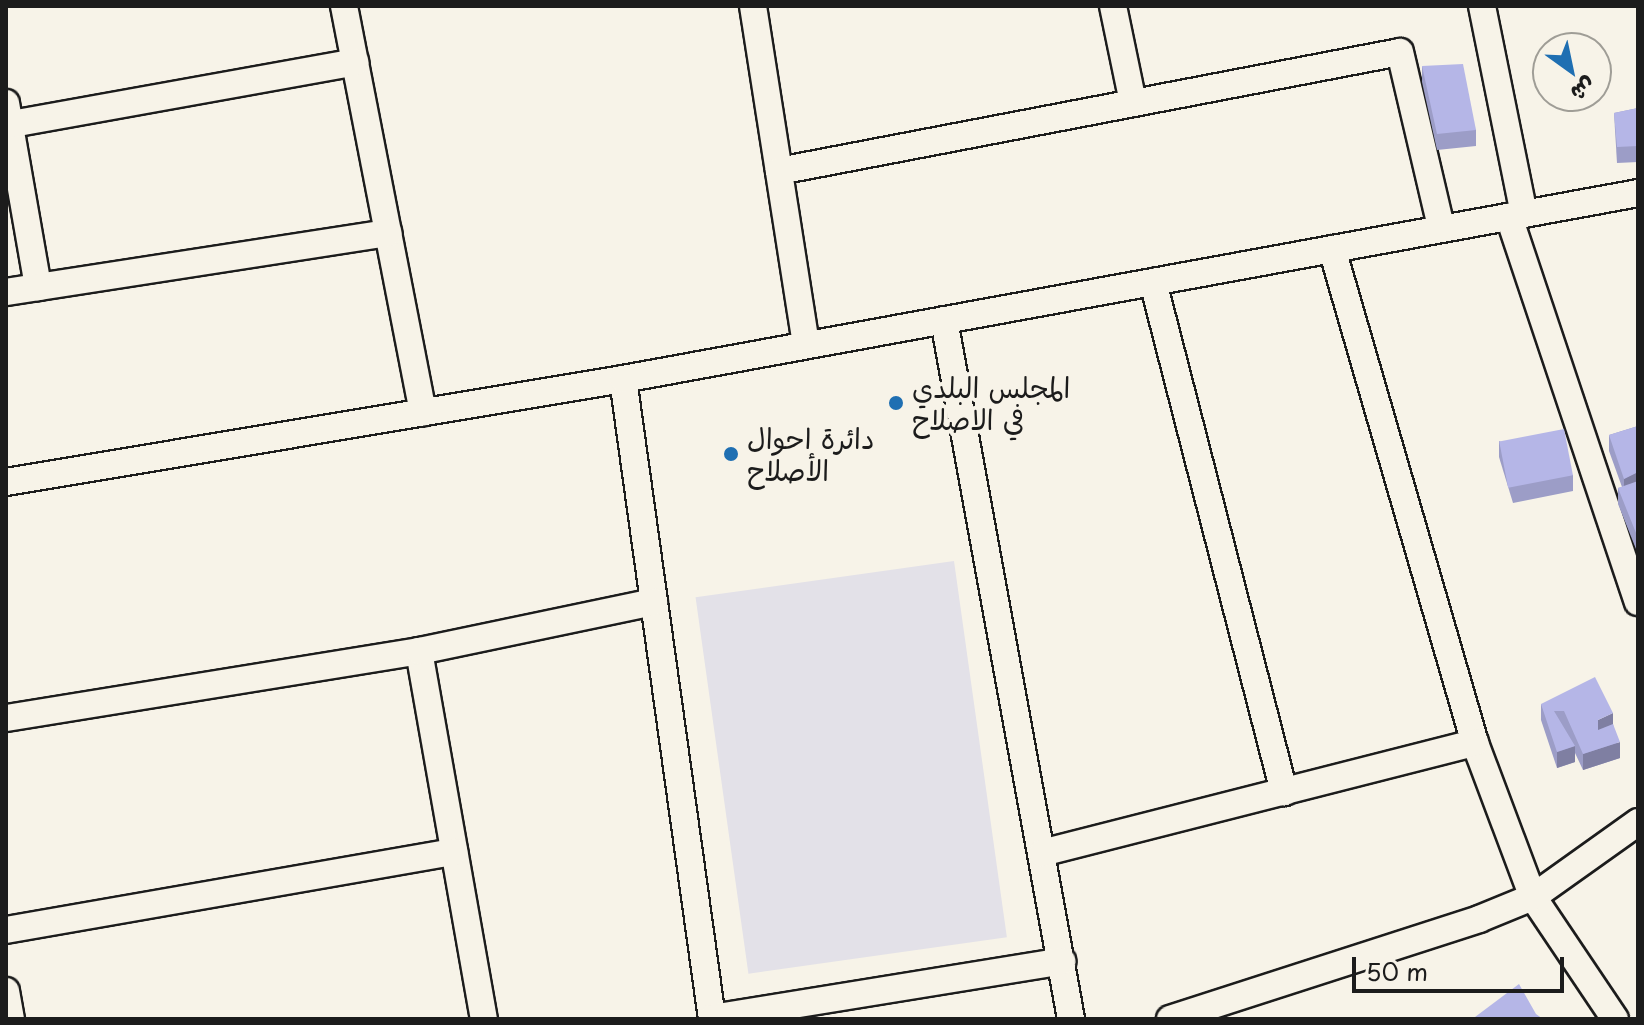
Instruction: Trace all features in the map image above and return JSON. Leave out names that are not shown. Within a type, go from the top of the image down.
[{"type":"street","points":[[344,6],[423,412]]},
{"type":"street","points":[[1113,6],[1133,103]]},
{"type":"street","points":[[1482,6],[1516,215],[1638,602]]},
{"type":"street","points":[[756,7],[806,345]]},
{"type":"street","points":[[779,171],[1400,52],[1441,227]]},
{"type":"street","points":[[38,287],[7,118],[355,62]]},
{"type":"street","points":[[6,482],[623,379],[1638,193]]},
{"type":"street","points":[[6,292],[388,233]]},
{"type":"street","points":[[1332,249],[1475,743],[1533,897],[1615,1019]]},
{"type":"street","points":[[1153,282],[1284,792]]},
{"type":"street","points":[[944,320],[1071,1019]]},
{"type":"street","points":[[623,379],[712,1019],[1062,961]]},
{"type":"street","points":[[6,718],[419,651],[654,602]]},
{"type":"street","points":[[419,651],[484,1019]]},
{"type":"street","points":[[1042,853],[1475,743]]},
{"type":"street","points":[[1170,1019],[1479,919],[1533,897],[1638,822]]},
{"type":"street","points":[[6,930],[454,852]]},
{"type":"street","points":[[6,991],[11,1019]]},
{"type":"shaded area","points":[[954,561],[1007,937],[748,974],[696,597]]},
{"type":"building","points":[[1463,64],[1476,130],[1437,134],[1422,66]]},
{"type":"building","points":[[1638,108],[1638,146],[1617,147],[1614,113]]},
{"type":"building","points":[[1638,426],[1638,472],[1624,479],[1609,435]]},
{"type":"building","points":[[1564,429],[1573,475],[1508,488],[1499,442]]},
{"type":"building","points":[[1638,481],[1638,538],[1618,488]]},
{"type":"building","points":[[1595,677],[1613,713],[1598,720],[1598,730],[1613,724],[1620,742],[1583,754],[1564,711],[1554,711],[1575,746],[1557,752],[1541,704]]},
{"type":"building","points":[[1519,984],[1536,1014],[1543,1019],[1476,1019],[1475,1017]]},
{"type":"place","name":"المجلس البلدي في الاصلاح","points":[[896,403]]},
{"type":"place","name":"دائرة احوال الأصلاح","points":[[731,454]]}]
